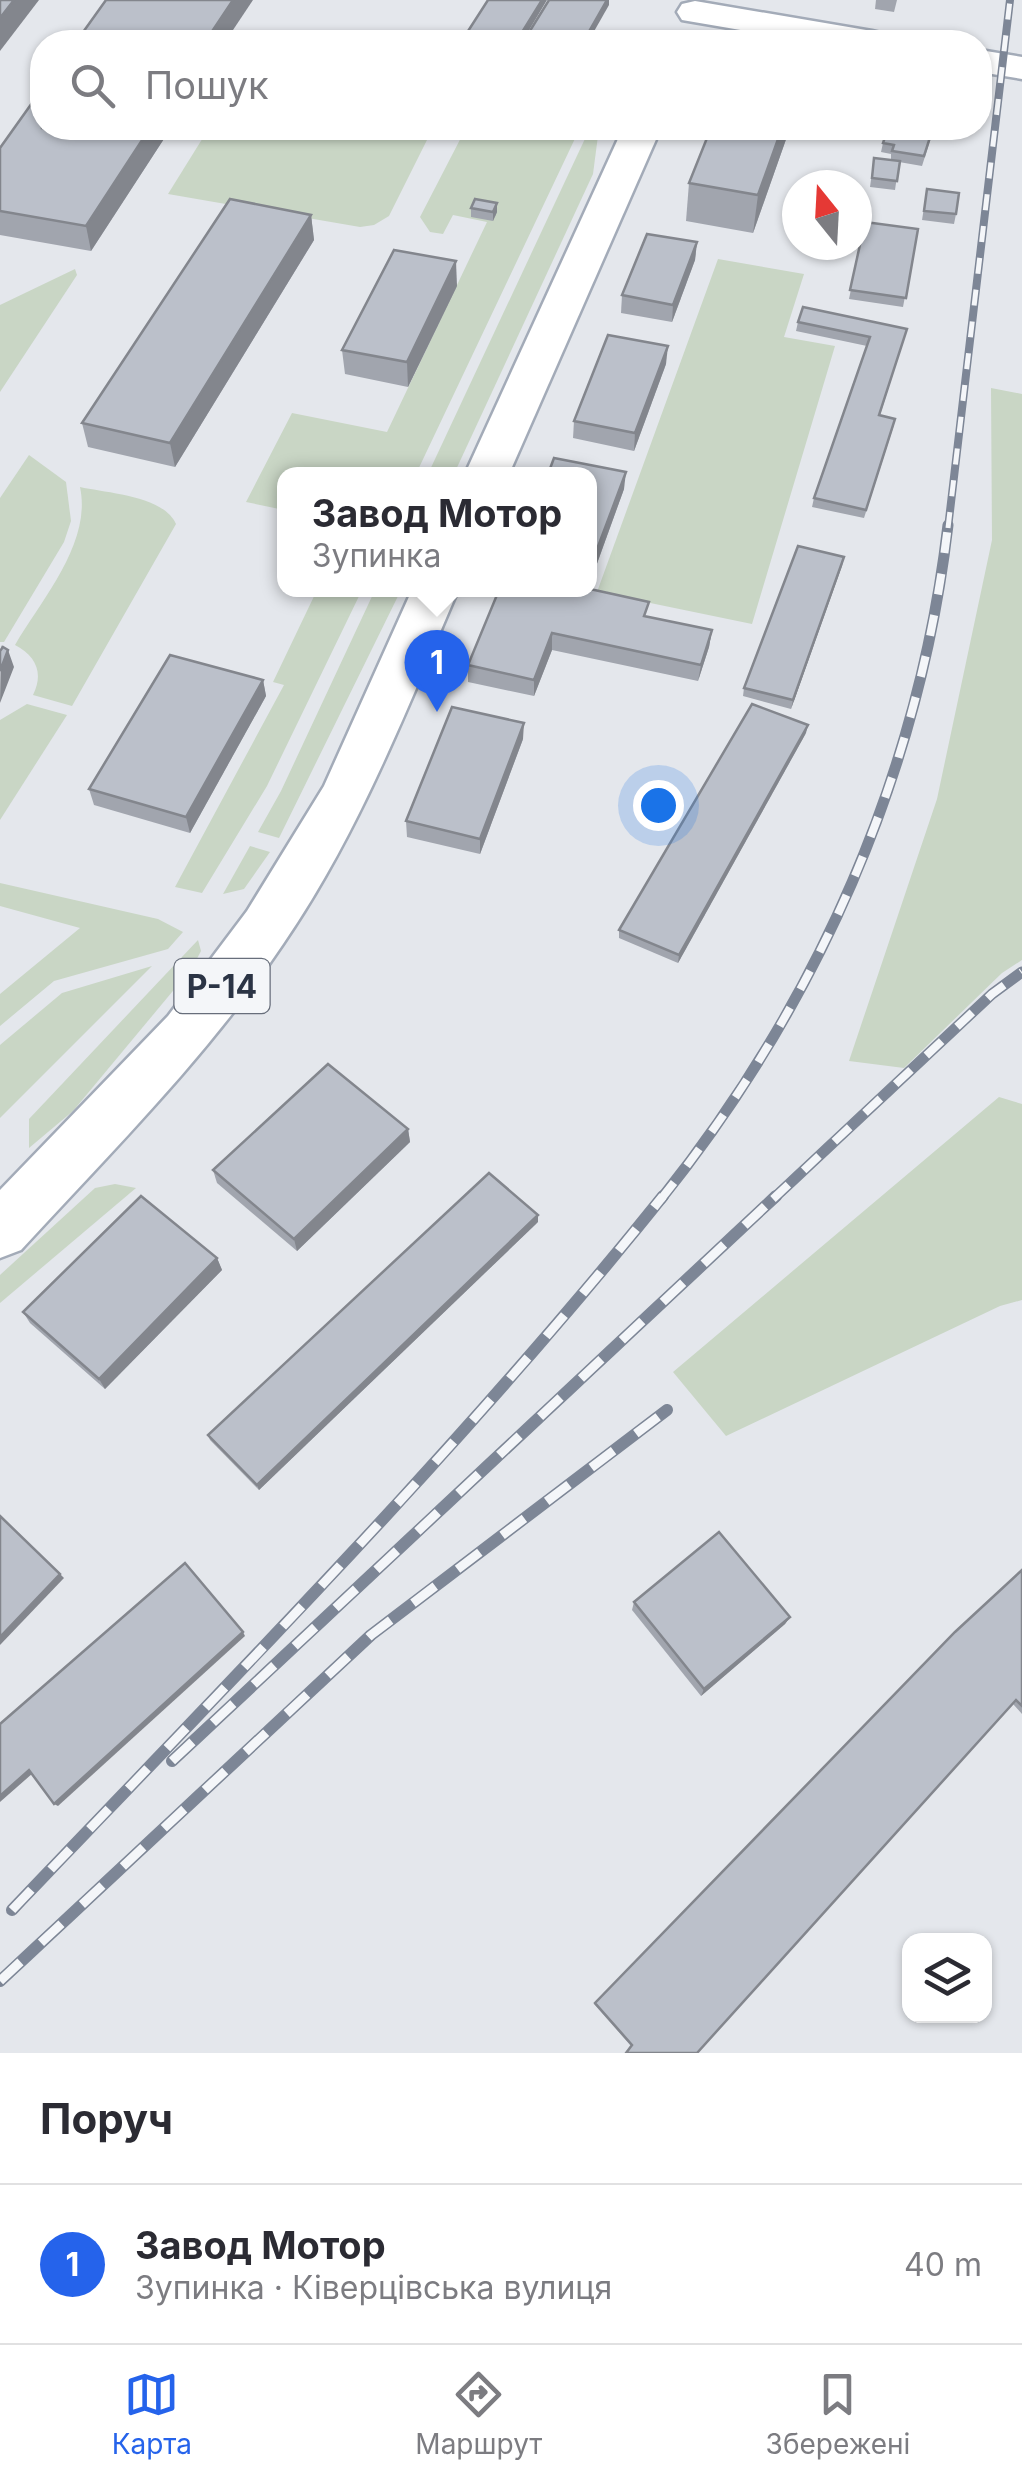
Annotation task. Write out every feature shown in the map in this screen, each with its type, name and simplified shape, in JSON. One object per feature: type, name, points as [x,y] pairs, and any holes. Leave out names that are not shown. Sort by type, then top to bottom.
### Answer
[{"type":"main road","points":[[692,18],[782,30]]},
{"type":"main road","points":[[992,63],[1022,68]]},
{"type":"main road","points":[[490,467],[637,140]]},
{"type":"main road","name":"Р-14","points":[[0,1231],[187,1033],[266,928],[346,793],[433,597]]},
{"type":"green space","points":[[202,140],[427,140],[389,216],[374,225],[360,227],[168,194]]},
{"type":"green space","points":[[460,140],[574,140],[419,467],[277,467],[277,509],[246,502],[292,413],[387,432],[487,222],[453,215],[443,234],[430,232],[420,217]]},
{"type":"green space","points":[[584,140],[597,140],[593,174],[457,467],[431,467]]},
{"type":"green space","points":[[718,259],[804,274],[784,337],[835,346],[752,624],[597,592]]},
{"type":"green space","points":[[75,269],[77,275],[0,392],[0,305]]},
{"type":"green space","points":[[991,388],[1022,394],[1022,960],[1002,973],[904,1068],[849,1061],[937,799],[992,540]]},
{"type":"green space","points":[[29,455],[66,482],[71,521],[64,542],[4,642],[0,642],[0,498]]},
{"type":"green space","points":[[80,487],[160,507],[176,524],[72,706],[33,695],[38,679],[36,666],[15,645],[72,549],[82,508]]},
{"type":"green space","points":[[314,597],[359,597],[267,786],[202,893],[175,887],[284,685],[273,682]]},
{"type":"green space","points":[[372,597],[398,597],[279,838],[258,832]]},
{"type":"green space","points":[[27,704],[67,715],[0,820],[0,720]]},
{"type":"green space","points":[[250,846],[270,852],[244,889],[223,894]]},
{"type":"green space","points":[[0,883],[158,919],[183,932],[168,949],[54,981],[0,1026],[0,994],[80,928],[0,906]]},
{"type":"green space","points":[[198,940],[201,951],[192,968],[73,1111],[29,1148],[29,1119]]},
{"type":"green space","points":[[152,966],[0,1118],[0,1045],[62,993]]},
{"type":"green space","points":[[999,1097],[1022,1104],[1022,1300],[1000,1306],[726,1436],[673,1372]]},
{"type":"green space","points":[[115,1184],[136,1188],[0,1303],[0,1275],[95,1188]]},
{"type":"building","points":[[0,0],[14,0],[0,18]]},
{"type":"building","points":[[106,0],[233,0],[213,30],[85,30]]},
{"type":"building","points":[[488,0],[542,0],[523,30],[469,30]]},
{"type":"building","points":[[549,0],[607,0],[590,30],[530,30]]},
{"type":"building","points":[[30,106],[30,140],[142,140],[86,226],[0,211],[0,148]]},
{"type":"building","points":[[706,140],[778,140],[758,195],[689,183]]},
{"type":"building","points":[[929,140],[924,156],[892,151],[894,145],[883,143]]},
{"type":"building","points":[[874,158],[900,161],[897,181],[872,178]]},
{"type":"building","points":[[927,189],[959,193],[956,214],[924,211]]},
{"type":"building","points":[[230,199],[311,215],[170,443],[82,423]]},
{"type":"building","points":[[475,199],[497,203],[493,212],[471,208]]},
{"type":"building","points":[[872,223],[918,229],[906,298],[850,290],[857,260],[872,260]]},
{"type":"building","points":[[647,234],[697,242],[673,305],[622,295]]},
{"type":"building","points":[[394,250],[456,261],[407,362],[342,350]]},
{"type":"building","points":[[803,307],[907,329],[879,415],[895,419],[866,510],[814,498],[870,337],[798,322]]},
{"type":"building","points":[[608,335],[668,346],[635,433],[574,421]]},
{"type":"building","points":[[554,458],[626,472],[597,549],[597,467],[551,467]]},
{"type":"building","points":[[798,546],[844,557],[793,700],[744,688]]},
{"type":"building","points":[[597,591],[649,602],[644,616],[712,630],[701,665],[552,633],[534,680],[468,665],[496,597],[597,597]]},
{"type":"building","points":[[3,647],[8,650],[0,671],[0,651]]},
{"type":"building","points":[[170,655],[263,680],[186,817],[89,789]]},
{"type":"building","points":[[752,704],[808,725],[679,955],[619,930]]},
{"type":"building","points":[[452,707],[524,723],[480,839],[406,821]]},
{"type":"building","points":[[328,1064],[408,1129],[294,1239],[213,1170]]},
{"type":"building","points":[[489,1173],[538,1215],[257,1485],[208,1435]]},
{"type":"building","points":[[141,1196],[217,1258],[99,1379],[23,1312]]},
{"type":"building","points":[[0,1516],[60,1574],[0,1637]]},
{"type":"building","points":[[719,1532],[790,1617],[704,1689],[634,1602]]},
{"type":"building","points":[[185,1563],[243,1632],[54,1804],[29,1770],[0,1796],[0,1724]]},
{"type":"building","points":[[1022,1570],[1022,1706],[1016,1700],[697,2053],[626,2053],[632,2045],[595,2003],[955,1632]]},
{"type":"railway","points":[[948,528],[1010,0]]},
{"type":"railway","points":[[661,1199],[768,1046],[813,966],[852,882],[886,796],[913,708],[934,617],[948,525]]},
{"type":"railway","points":[[773,1199],[992,994],[1022,972]]},
{"type":"railway","points":[[12,1910],[427,1471],[663,1196]]},
{"type":"railway","points":[[172,1761],[776,1196]]},
{"type":"railway","points":[[0,1981],[371,1635],[667,1410]]},
{"type":"place","name":"Завод Мотор","points":[[437,712]]}]
